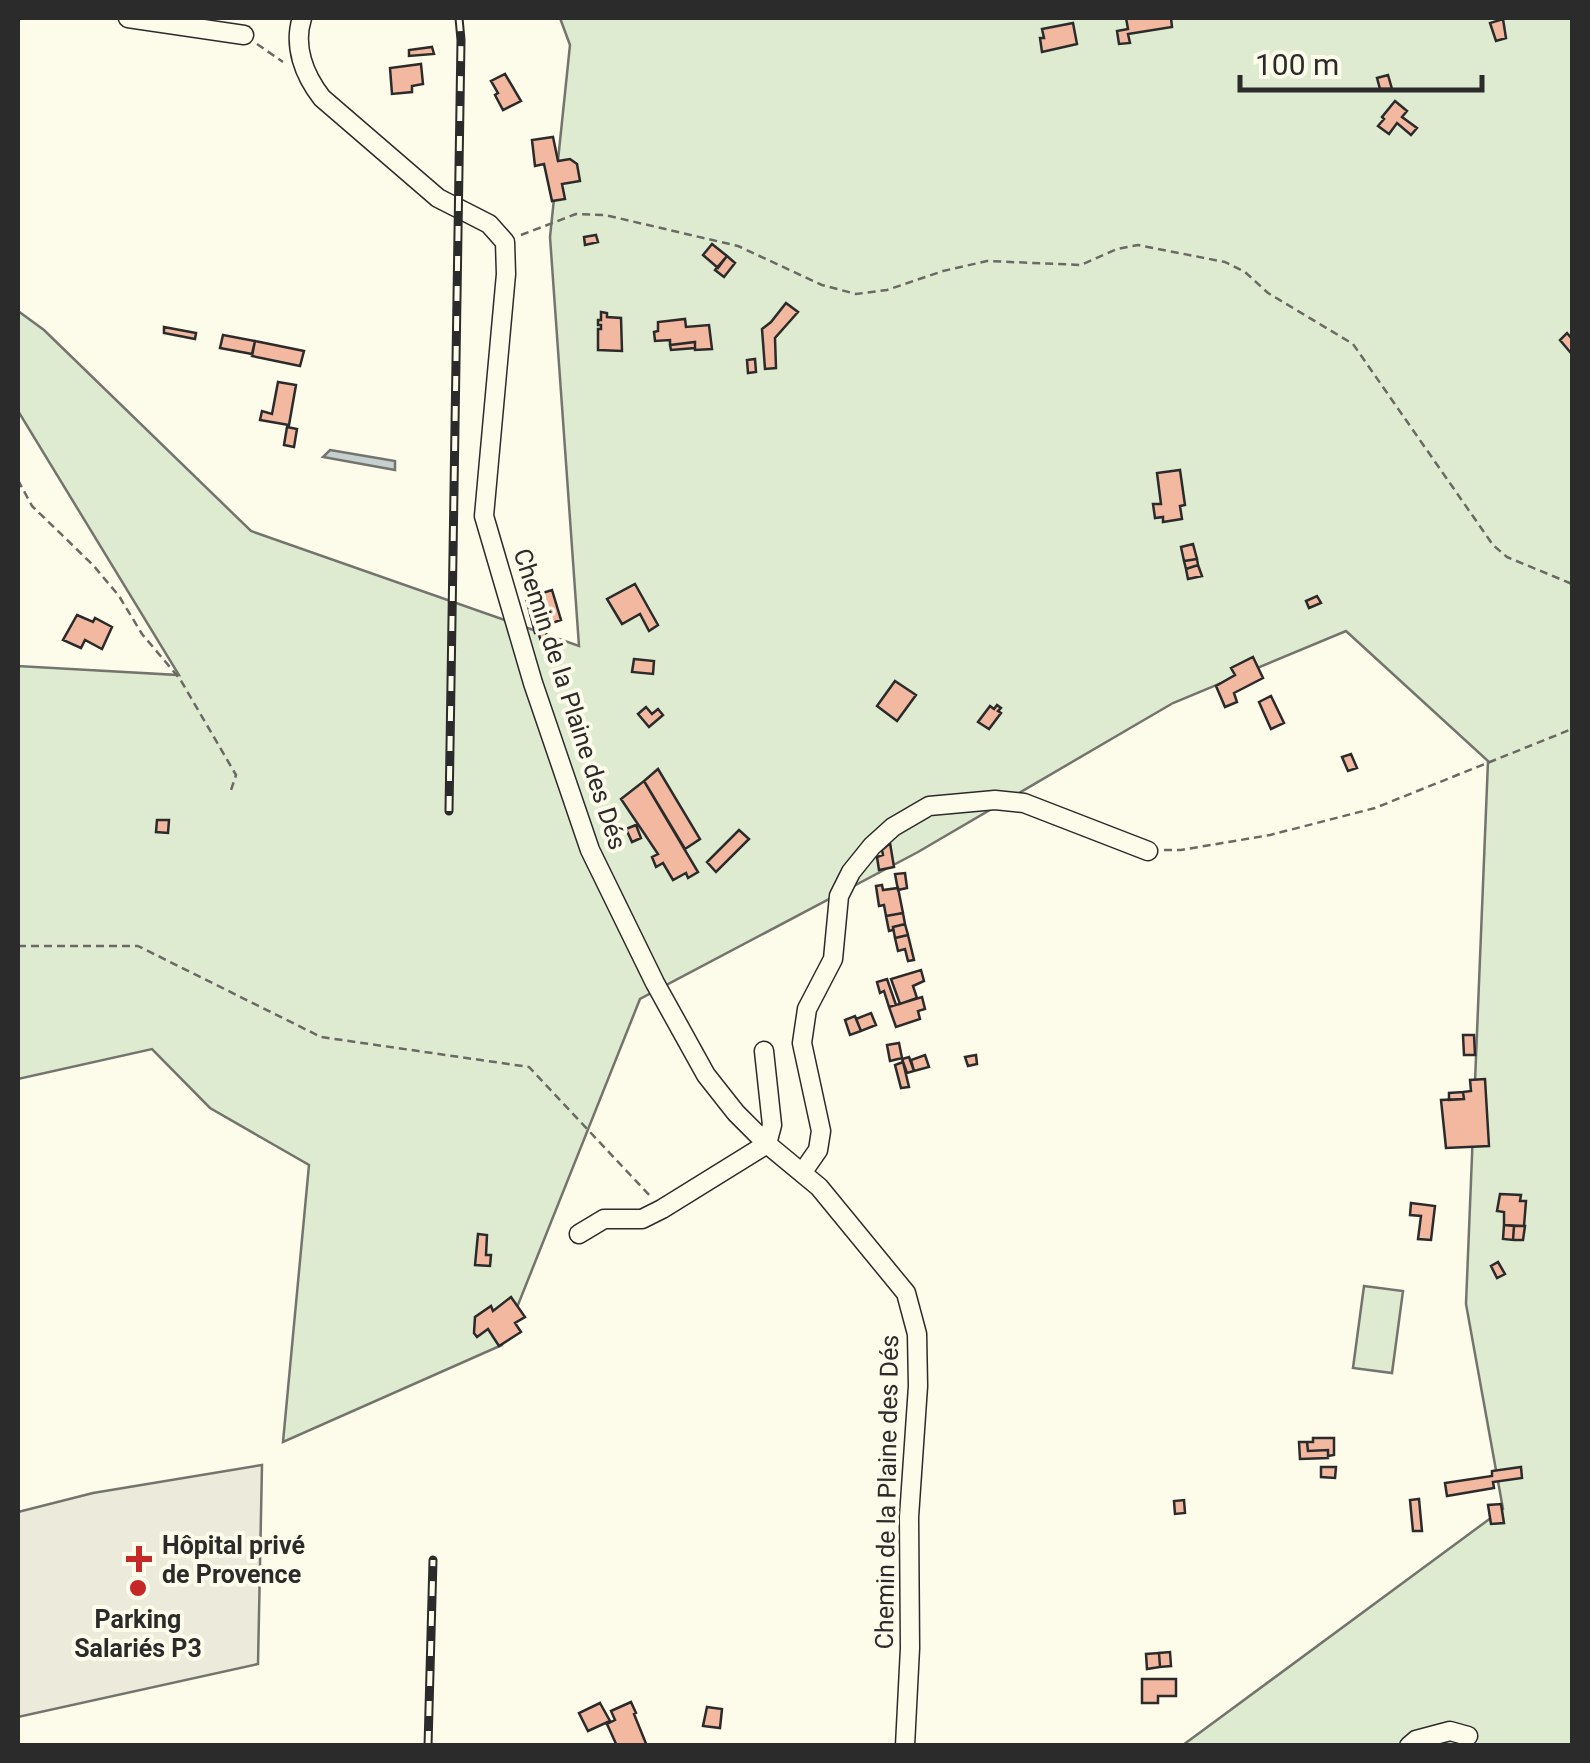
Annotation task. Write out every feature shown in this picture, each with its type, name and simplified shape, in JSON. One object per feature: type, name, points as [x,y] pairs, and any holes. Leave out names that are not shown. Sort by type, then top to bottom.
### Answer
[{"type":"street","points":[[128,18],[244,35]]},
{"type":"street","points":[[302,18],[299,48],[307,79],[322,98],[438,198],[489,224],[505,242]]},
{"type":"street","name":"Chemin de la Plaine des Dés","points":[[505,242],[506,274],[484,516],[533,683],[590,850],[706,1075],[736,1113],[819,1188],[906,1294],[917,1334],[905,1746]]},
{"type":"street","points":[[802,1173],[818,1150],[821,1131],[802,1044],[807,1009],[833,959],[839,896],[851,872],[872,846],[893,827],[930,806],[995,800],[1024,803],[1148,851]]},
{"type":"street","points":[[579,1234],[604,1220],[642,1219],[767,1144],[772,1125],[764,1051]]},
{"type":"street","points":[[1409,1746],[1416,1740],[1450,1731],[1468,1736]]},
{"type":"path","points":[[244,35],[307,79]]},
{"type":"path","points":[[505,242],[576,214],[605,214],[738,246],[822,285],[856,294],[887,290],[987,261],[1081,265],[1138,245],[1225,262],[1353,344],[1493,545],[1507,557],[1572,584]]},
{"type":"path","points":[[18,480],[32,506],[93,565],[180,679],[236,775],[231,790]]},
{"type":"path","points":[[1148,851],[1181,850],[1270,835],[1376,808],[1572,729]]},
{"type":"path","points":[[18,946],[138,946],[321,1037],[529,1067],[662,1209]]},
{"type":"green space","points":[[560,18],[1572,18],[1572,1745],[1183,1745],[1503,1509],[1466,1304],[1488,761],[1346,631],[1173,703],[918,852],[640,999],[502,1345],[283,1442],[309,1165],[210,1108],[152,1049],[18,1079],[18,666],[179,675],[18,411],[18,311],[44,330],[251,531],[579,646],[550,237],[570,45]]},
{"type":"green space","points":[[1364,1286],[1403,1291],[1392,1373],[1353,1368]]},
{"type":"shaded area","points":[[330,450],[395,461],[395,470],[323,457]]},
{"type":"shaded area","name":"Parking Salariés P3","points":[[262,1465],[258,1664],[18,1717],[18,1512],[93,1493]]},
{"type":"building","points":[[1126,18],[1171,18],[1172,27],[1128,34],[1130,43],[1119,44],[1117,31],[1128,29]]},
{"type":"building","points":[[1503,19],[1506,38],[1496,41],[1490,23]]},
{"type":"building","points":[[1073,23],[1077,44],[1042,52],[1042,29]]},
{"type":"building","points":[[432,47],[434,54],[409,56],[409,50]]},
{"type":"building","points":[[421,64],[423,84],[412,86],[412,92],[392,94],[390,68]]},
{"type":"building","points":[[505,74],[521,101],[503,110],[491,81]]},
{"type":"building","points":[[1388,75],[1392,89],[1380,89],[1377,78]]},
{"type":"building","points":[[1395,101],[1407,111],[1402,117],[1417,128],[1411,135],[1397,123],[1389,134],[1378,126]]},
{"type":"building","points":[[553,137],[558,161],[570,159],[577,164],[580,181],[562,184],[565,199],[552,201],[544,164],[535,166],[532,140]]},
{"type":"building","points":[[596,235],[598,242],[585,245],[584,237]]},
{"type":"building","points":[[712,244],[727,256],[718,268],[703,255]]},
{"type":"building","points":[[727,256],[735,263],[724,277],[715,270]]},
{"type":"building","points":[[786,303],[798,312],[775,338],[776,368],[765,369],[762,329]]},
{"type":"building","points":[[601,312],[607,313],[607,317],[621,318],[622,351],[598,350]]},
{"type":"building","points":[[685,319],[686,327],[709,325],[712,349],[695,350],[695,342],[670,345],[670,340],[655,341],[658,322]]},
{"type":"building","points":[[164,327],[196,333],[195,339],[164,333]]},
{"type":"building","points":[[1567,333],[1572,339],[1570,352],[1560,340]]},
{"type":"building","points":[[223,335],[255,341],[252,354],[220,348]]},
{"type":"building","points":[[255,341],[304,351],[300,366],[252,356]]},
{"type":"building","points":[[695,342],[695,348],[671,350],[670,345]]},
{"type":"building","points":[[755,359],[756,372],[748,373],[747,360]]},
{"type":"building","points":[[278,382],[296,385],[289,425],[260,420],[262,411],[272,414]]},
{"type":"building","points":[[287,427],[297,429],[294,447],[284,445]]},
{"type":"building","points":[[1180,470],[1185,505],[1180,506],[1182,519],[1163,522],[1163,517],[1155,518],[1153,504],[1161,504],[1157,473]]},
{"type":"building","points":[[1193,544],[1197,559],[1184,561],[1181,547]]},
{"type":"building","points":[[1197,559],[1198,565],[1186,569],[1184,561]]},
{"type":"building","points":[[1198,565],[1202,576],[1188,579],[1186,569]]},
{"type":"building","points":[[635,584],[658,625],[649,631],[640,614],[622,624],[607,599]]},
{"type":"building","points":[[552,590],[561,620],[545,630],[549,645],[543,647],[526,598]]},
{"type":"building","points":[[1317,596],[1321,603],[1309,608],[1306,601]]},
{"type":"building","points":[[77,615],[112,627],[102,649],[85,640],[81,648],[63,640]]},
{"type":"building","points":[[1253,657],[1263,678],[1234,693],[1237,702],[1225,707],[1216,686],[1235,675],[1231,668]]},
{"type":"building","points":[[634,659],[654,661],[653,674],[632,672]]},
{"type":"building","points":[[895,681],[916,695],[897,721],[877,706]]},
{"type":"building","points":[[1271,696],[1284,723],[1271,729],[1259,702]]},
{"type":"building","points":[[997,705],[1001,713],[989,729],[978,722],[990,706],[994,709]]},
{"type":"building","points":[[646,707],[652,714],[658,709],[663,715],[649,727],[638,714]]},
{"type":"building","points":[[1351,754],[1357,768],[1348,771],[1342,757]]},
{"type":"building","points":[[658,769],[700,839],[685,849],[644,781]]},
{"type":"building","points":[[644,781],[698,872],[688,878],[686,873],[673,880],[663,863],[656,867],[652,857],[658,854],[621,799]]},
{"type":"building","points":[[157,820],[169,820],[168,833],[156,832]]},
{"type":"building","points":[[636,825],[641,838],[632,842],[626,829]]},
{"type":"building","points":[[739,830],[749,839],[716,872],[707,862]]},
{"type":"building","points":[[890,843],[894,867],[879,870],[877,857],[883,855],[882,850]]},
{"type":"building","points":[[905,873],[907,888],[898,890],[895,874]]},
{"type":"building","points":[[882,885],[883,890],[898,888],[903,913],[886,916],[884,905],[879,906],[876,886]]},
{"type":"building","points":[[903,913],[905,924],[889,931],[886,916]]},
{"type":"building","points":[[905,924],[908,935],[895,938],[893,927]]},
{"type":"building","points":[[908,935],[914,960],[908,961],[905,949],[898,951],[895,938]]},
{"type":"building","points":[[921,970],[924,981],[913,986],[917,998],[900,1004],[891,979]]},
{"type":"building","points":[[887,979],[896,1005],[889,1007],[877,982]]},
{"type":"building","points":[[922,997],[925,1009],[918,1011],[920,1019],[896,1027],[889,1007]]},
{"type":"building","points":[[871,1013],[876,1025],[861,1031],[856,1019]]},
{"type":"building","points":[[855,1016],[861,1031],[850,1035],[845,1020]]},
{"type":"building","points":[[1463,1035],[1474,1035],[1475,1055],[1464,1055]]},
{"type":"building","points":[[899,1043],[902,1058],[890,1061],[887,1045]]},
{"type":"building","points":[[925,1055],[929,1067],[914,1071],[911,1060]]},
{"type":"building","points":[[976,1055],[977,1064],[968,1066],[965,1057]]},
{"type":"building","points":[[909,1057],[914,1071],[907,1073],[902,1059]]},
{"type":"building","points":[[903,1062],[909,1087],[901,1088],[895,1065]]},
{"type":"building","points":[[1485,1079],[1489,1146],[1446,1148],[1441,1100],[1464,1099],[1463,1092],[1471,1091],[1470,1080]]},
{"type":"building","points":[[1463,1092],[1464,1099],[1449,1100],[1449,1093]]},
{"type":"building","points":[[1500,1194],[1521,1195],[1520,1201],[1526,1201],[1524,1226],[1504,1225],[1504,1212],[1497,1211]]},
{"type":"building","points":[[1411,1203],[1435,1206],[1431,1240],[1418,1239],[1421,1216],[1410,1215]]},
{"type":"building","points":[[1504,1225],[1514,1226],[1513,1240],[1503,1239]]},
{"type":"building","points":[[1514,1226],[1525,1226],[1523,1240],[1513,1240]]},
{"type":"building","points":[[478,1234],[487,1235],[490,1266],[475,1265]]},
{"type":"building","points":[[1498,1262],[1505,1274],[1497,1278],[1491,1266]]},
{"type":"building","points":[[511,1297],[525,1317],[515,1323],[521,1332],[499,1346],[488,1329],[477,1337],[475,1317],[491,1306],[493,1311]]},
{"type":"building","points":[[1313,1438],[1334,1438],[1334,1455],[1328,1456],[1328,1450],[1308,1451],[1307,1442],[1313,1442]]},
{"type":"building","points":[[1299,1442],[1307,1442],[1308,1451],[1328,1450],[1328,1458],[1300,1459]]},
{"type":"building","points":[[1321,1467],[1336,1467],[1335,1478],[1321,1477]]},
{"type":"building","points":[[1521,1467],[1522,1478],[1493,1482],[1494,1488],[1447,1496],[1445,1483]]},
{"type":"building","points":[[1419,1499],[1422,1531],[1413,1531],[1410,1500]]},
{"type":"building","points":[[1184,1500],[1185,1513],[1175,1514],[1174,1501]]},
{"type":"building","points":[[1501,1504],[1504,1523],[1491,1524],[1488,1505]]},
{"type":"building","points":[[1170,1652],[1171,1666],[1160,1667],[1159,1653]]},
{"type":"building","points":[[1159,1653],[1160,1667],[1147,1669],[1146,1654]]},
{"type":"building","points":[[1142,1679],[1176,1679],[1176,1696],[1158,1696],[1158,1703],[1142,1703]]},
{"type":"building","points":[[631,1702],[647,1746],[617,1746],[607,1724],[615,1720],[611,1711]]},
{"type":"building","points":[[600,1703],[610,1721],[588,1731],[579,1713]]},
{"type":"building","points":[[707,1707],[722,1709],[720,1728],[703,1726]]},
{"type":"railway","points":[[449,811],[459,18]]},
{"type":"railway","points":[[428,1746],[433,1560]]},
{"type":"place","name":"Hôpital privé de Provence","points":[[139,1559]]},
{"type":"place","name":"Parking Salariés P3","points":[[138,1588]]}]
